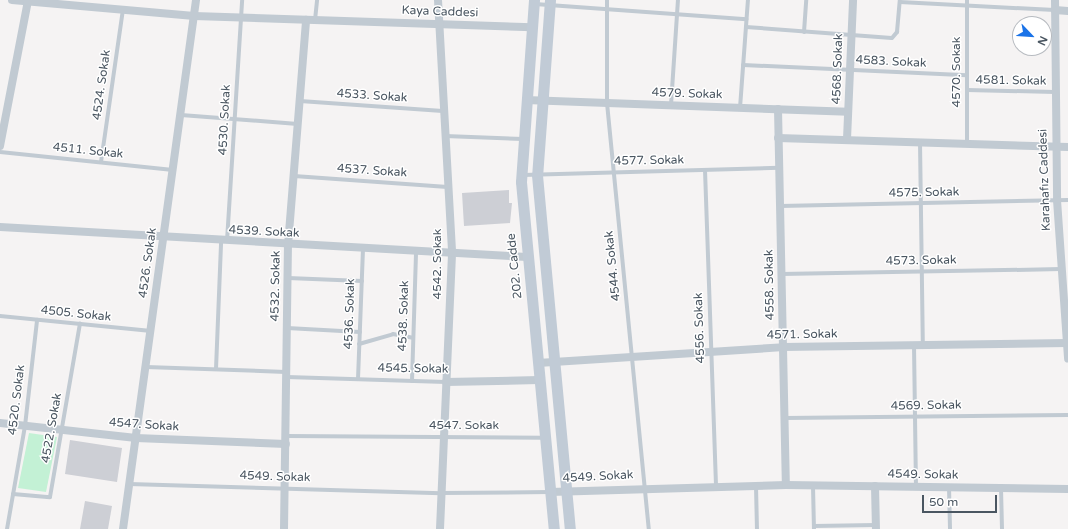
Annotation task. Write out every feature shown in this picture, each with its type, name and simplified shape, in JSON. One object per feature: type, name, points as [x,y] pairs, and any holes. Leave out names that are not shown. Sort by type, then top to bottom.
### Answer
[{"type":"main road","name":"202. Cadde","points":[[534,2],[521,175],[527,257],[554,529]]},
{"type":"main road","points":[[550,2],[537,175],[570,529]]},
{"type":"street","name":"Kaya Caddesi","points":[[12,0],[195,16],[532,27]]},
{"type":"street","name":"4526. Sokak","points":[[123,529],[196,0]]},
{"type":"street","name":"4542. Sokak","points":[[438,0],[438,24],[452,254],[440,529]]},
{"type":"street","name":"4568. Sokak","points":[[847,139],[853,0]]},
{"type":"street","name":"Karahafız Caddesi","points":[[1055,0],[1057,200],[1068,358]]},
{"type":"street","points":[[0,146],[28,1]]},
{"type":"street","points":[[1055,10],[1068,11]]},
{"type":"street","name":"4532. Sokak","points":[[284,529],[286,489],[288,245],[306,20]]},
{"type":"street","name":"4579. Sokak","points":[[526,100],[848,112]]},
{"type":"street","name":"4558. Sokak","points":[[778,109],[786,485]]},
{"type":"street","points":[[778,138],[1068,147]]},
{"type":"street","name":"4539. Sokak","points":[[0,227],[164,239],[527,257]]},
{"type":"street","name":"4571. Sokak","points":[[538,363],[632,355],[783,347],[1067,344]]},
{"type":"street","name":"4545. Sokak","points":[[446,382],[539,380]]},
{"type":"street","name":"4547. Sokak","points":[[0,423],[136,438],[286,440]]},
{"type":"street","name":"4549. Sokak","points":[[550,492],[645,487],[756,485],[1068,490]]},
{"type":"street","points":[[875,486],[876,527]]},
{"type":"lane","name":"4530. Sokak","points":[[216,369],[224,242],[235,119],[242,0]]},
{"type":"lane","points":[[315,20],[317,0]]},
{"type":"lane","name":"4544. Sokak","points":[[607,0],[607,103],[649,529]]},
{"type":"lane","points":[[672,105],[678,0]]},
{"type":"lane","points":[[740,108],[748,0]]},
{"type":"lane","points":[[804,32],[806,0]]},
{"type":"lane","name":"4570. Sokak","points":[[967,0],[967,143]]},
{"type":"lane","points":[[746,27],[894,37],[900,1],[1055,10]]},
{"type":"lane","points":[[534,2],[550,2],[606,9],[746,19]]},
{"type":"lane","name":"4524. Sokak","points":[[101,162],[123,10]]},
{"type":"lane","name":"4583. Sokak","points":[[743,65],[967,75]]},
{"type":"lane","name":"4581. Sokak","points":[[967,90],[1055,92]]},
{"type":"lane","name":"4533. Sokak","points":[[300,101],[443,111]]},
{"type":"lane","points":[[181,115],[298,124]]},
{"type":"lane","points":[[445,136],[523,139]]},
{"type":"lane","points":[[920,142],[923,345]]},
{"type":"lane","name":"4511. Sokak","points":[[0,152],[173,170]]},
{"type":"lane","name":"4577. Sokak","points":[[521,175],[779,168]]},
{"type":"lane","name":"4556. Sokak","points":[[704,170],[716,486]]},
{"type":"lane","name":"4537. Sokak","points":[[294,176],[448,187]]},
{"type":"lane","name":"4575. Sokak","points":[[780,206],[1068,200]]},
{"type":"lane","name":"4536. Sokak","points":[[358,379],[363,249]]},
{"type":"lane","name":"4538. Sokak","points":[[412,381],[416,252]]},
{"type":"lane","name":"4573. Sokak","points":[[781,274],[1061,269]]},
{"type":"lane","points":[[288,278],[362,281]]},
{"type":"lane","name":"4505. Sokak","points":[[0,316],[151,331]]},
{"type":"lane","name":"4520. Sokak","points":[[7,529],[25,426],[37,320]]},
{"type":"lane","name":"4522. Sokak","points":[[13,494],[48,499],[63,430],[80,324]]},
{"type":"lane","points":[[287,328],[360,332]]},
{"type":"lane","points":[[359,344],[394,334],[413,338]]},
{"type":"lane","points":[[914,345],[916,487]]},
{"type":"lane","name":"4545. Sokak","points":[[146,367],[216,369],[358,379],[446,382]]},
{"type":"lane","name":"4569. Sokak","points":[[785,418],[1068,415]]},
{"type":"lane","name":"4547. Sokak","points":[[286,440],[545,438]]},
{"type":"lane","name":"4549. Sokak","points":[[129,484],[441,493],[550,492]]},
{"type":"lane","points":[[756,485],[757,529]]},
{"type":"lane","points":[[813,485],[814,528],[876,527]]},
{"type":"lane","points":[[949,488],[950,529]]},
{"type":"lane","points":[[1001,488],[1002,529]]},
{"type":"green space","points":[[29,433],[57,437],[46,492],[18,488]]},
{"type":"building","points":[[509,190],[509,203],[512,203],[510,223],[464,226],[462,193]]},
{"type":"building","points":[[70,440],[122,448],[117,482],[65,474]]},
{"type":"building","points":[[85,501],[112,506],[108,529],[80,529]]}]
